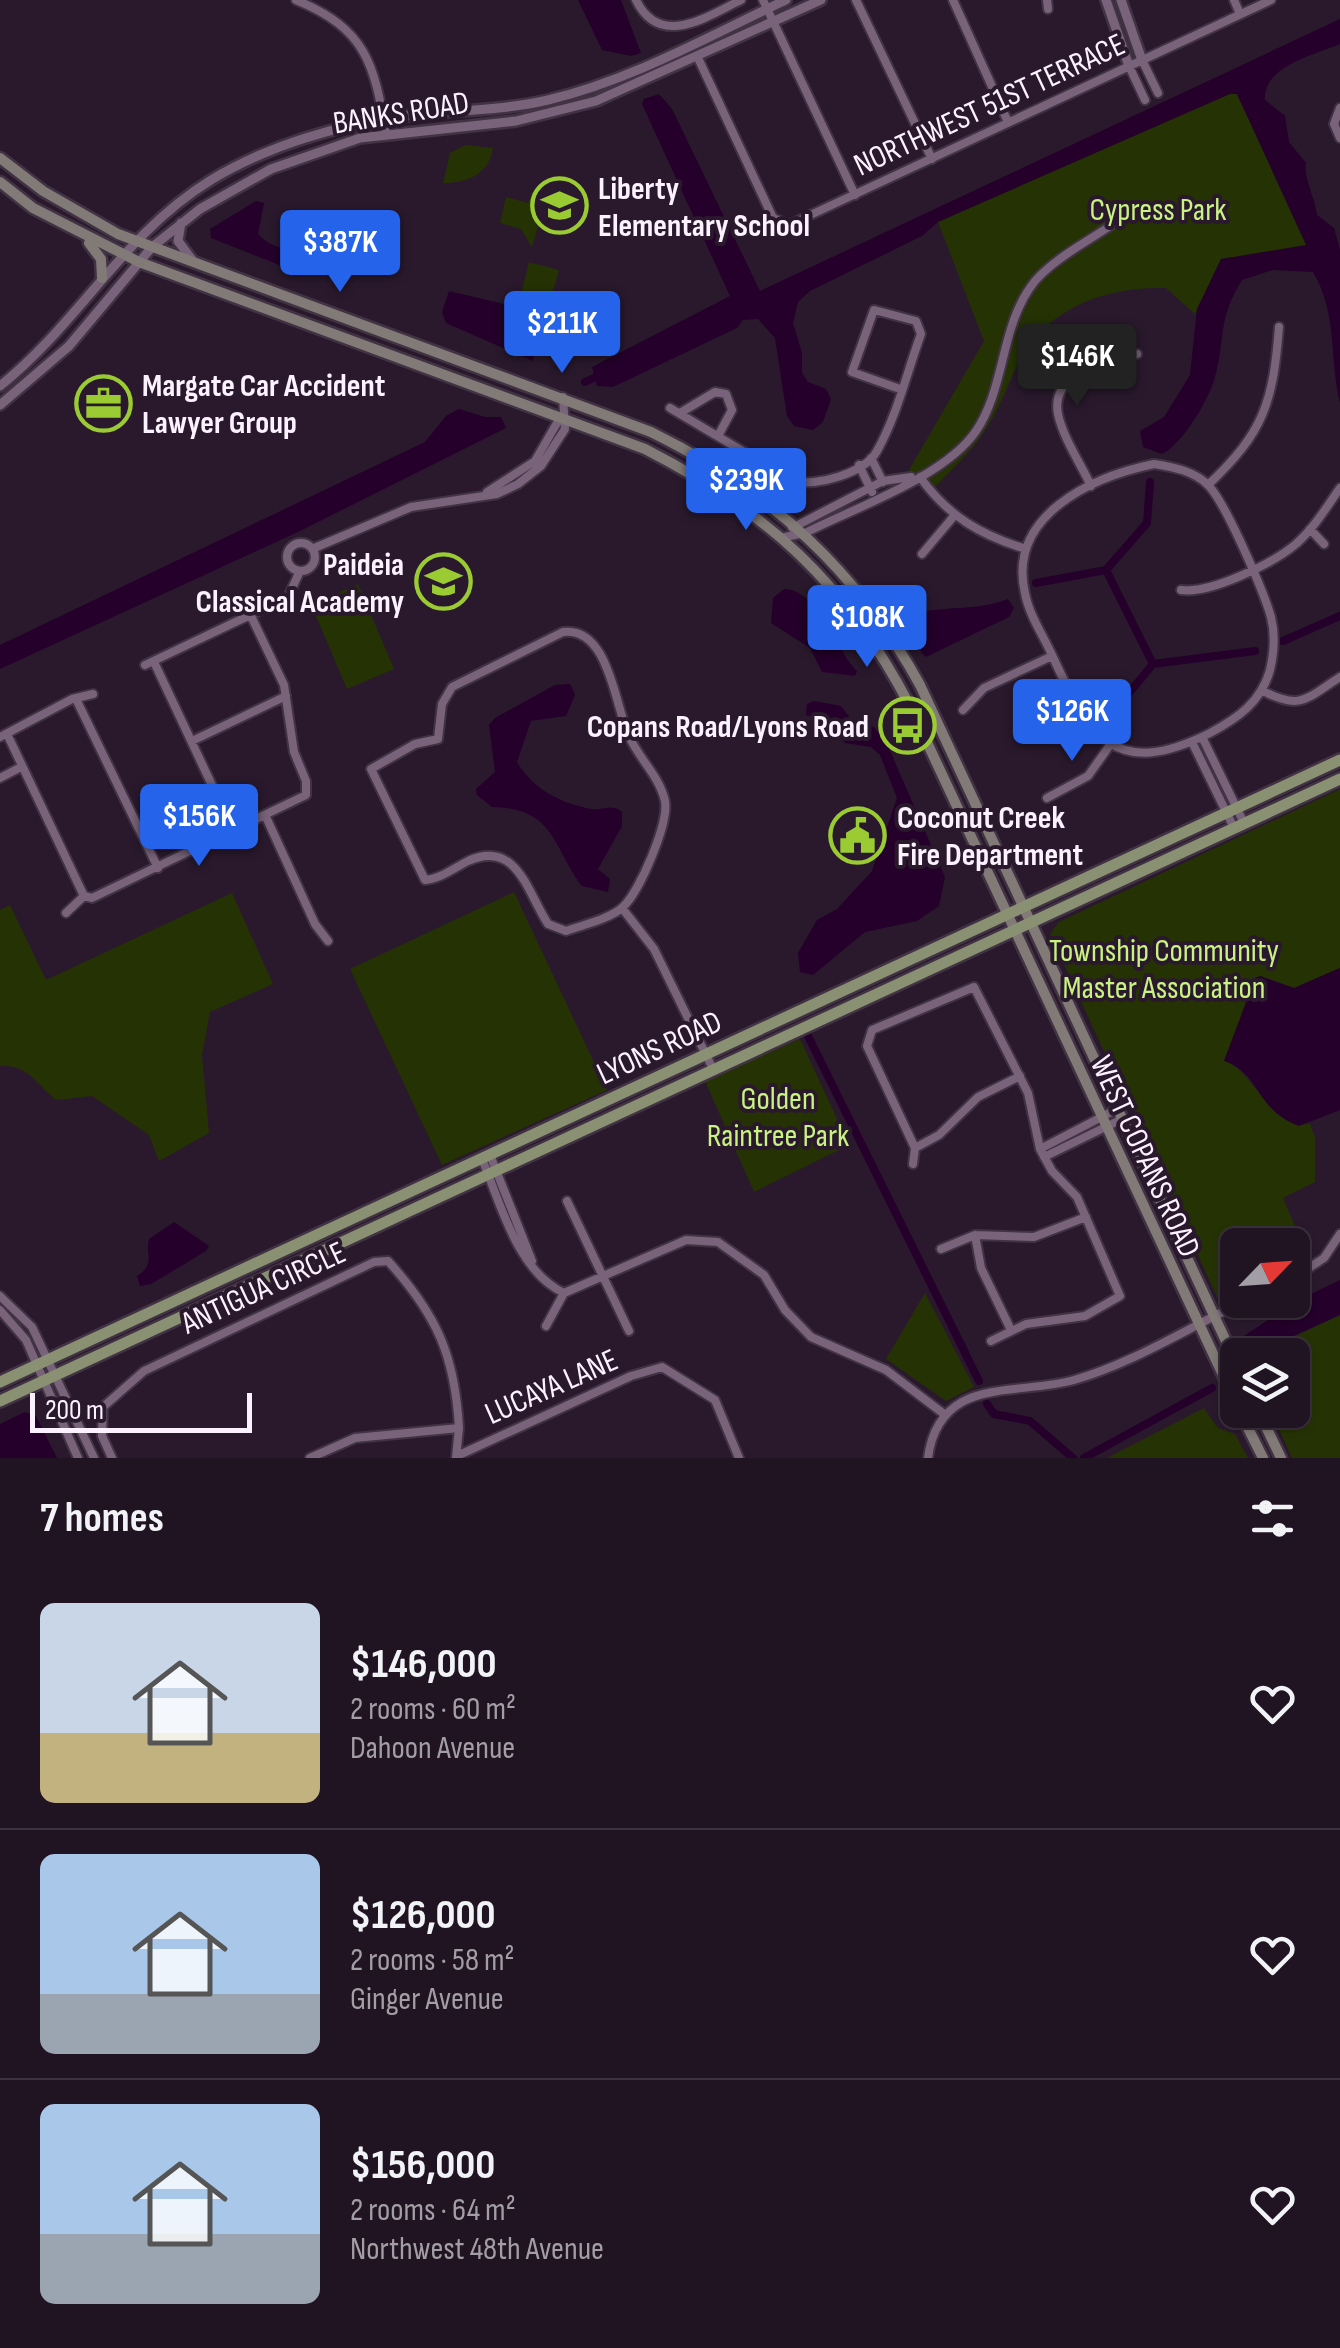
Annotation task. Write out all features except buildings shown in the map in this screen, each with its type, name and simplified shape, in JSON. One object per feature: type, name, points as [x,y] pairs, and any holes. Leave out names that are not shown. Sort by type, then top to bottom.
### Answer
[{"type":"main road","name":"WEST COPANS ROAD","points":[[0,158],[84,217],[134,240],[563,397],[694,454],[800,528],[867,599],[902,653],[1225,1338]]},
{"type":"main road","name":"WEST COPANS ROAD","points":[[0,182],[32,208],[122,255],[562,416],[685,470],[785,537],[840,596],[887,664],[1220,1371]]},
{"type":"main road","points":[[86,238],[101,259],[102,278]]},
{"type":"main road","name":"LYONS ROAD","points":[[0,1382],[1340,760]]},
{"type":"main road","name":"LYONS ROAD","points":[[0,1401],[1340,779]]},
{"type":"main road","name":"WEST COPANS ROAD","points":[[1248,1428],[1263,1458]]},
{"type":"main road","points":[[1267,1428],[1281,1458]]},
{"type":"street","points":[[296,0],[324,12],[363,48],[375,72],[386,134]]},
{"type":"street","points":[[636,0],[643,14],[661,27],[686,26],[742,0]]},
{"type":"street","name":"BANKS ROAD","points":[[0,386],[41,348],[134,240],[185,197],[232,169],[310,138],[384,119],[499,108],[570,94],[623,76],[765,4],[786,0]]},
{"type":"street","name":"BANKS ROAD","points":[[0,405],[69,346],[152,247],[181,223],[271,169],[334,146],[386,134],[556,112],[633,88],[821,0]]},
{"type":"street","points":[[856,0],[932,159]]},
{"type":"street","points":[[952,0],[1008,122]]},
{"type":"street","points":[[1106,0],[1129,66],[1146,100]]},
{"type":"street","points":[[1121,0],[1158,93]]},
{"type":"street","points":[[1234,0],[1240,14]]},
{"type":"street","name":"NORTHWEST 51ST TERRACE","points":[[698,58],[773,218],[781,224],[854,195],[1271,0]]},
{"type":"street","points":[[765,4],[854,195]]},
{"type":"street","points":[[1340,108],[1334,124],[1340,138]]},
{"type":"street","points":[[181,223],[178,241],[195,263]]},
{"type":"street","points":[[785,537],[870,488],[920,477],[977,430],[1012,325],[1038,278],[1110,226]]},
{"type":"street","points":[[670,408],[798,483],[828,480],[871,458],[900,390],[920,328],[916,322],[874,310],[852,372],[900,390]]},
{"type":"street","points":[[1208,485],[1246,448],[1262,423],[1274,386],[1279,327]]},
{"type":"street","points":[[1091,486],[1058,413],[1060,395],[1079,372],[1114,356],[1137,354]]},
{"type":"street","points":[[680,414],[716,392],[726,394],[732,410],[718,436]]},
{"type":"street","points":[[312,549],[377,518],[506,490],[541,466],[565,428],[563,397]]},
{"type":"street","points":[[871,458],[885,486]]},
{"type":"street","points":[[1154,464],[1174,467],[1208,485],[1271,618],[1274,646],[1263,691],[1241,715],[1192,742],[1158,752],[1110,745],[1074,708],[1024,590],[1026,548],[1036,526],[1054,507],[1091,486],[1154,464]]},
{"type":"street","points":[[859,465],[874,498]]},
{"type":"street","points":[[920,477],[954,516],[983,534],[1026,548]]},
{"type":"street","points":[[800,528],[874,498],[885,486]]},
{"type":"street","points":[[1181,590],[1202,592],[1286,550],[1310,529],[1340,488]]},
{"type":"street","points":[[922,554],[954,516]]},
{"type":"street","points":[[1310,529],[1324,544]]},
{"type":"street","points":[[300,571],[290,566],[288,552],[299,543],[312,549]]},
{"type":"street","points":[[234,832],[192,741],[149,664],[288,597],[300,571],[313,565],[312,549]]},
{"type":"street","points":[[84,896],[92,898],[158,868],[306,795],[306,781],[294,752],[286,696],[251,616]]},
{"type":"street","points":[[562,632],[579,632],[594,644],[617,695],[628,734],[654,774],[665,802],[660,838],[622,908],[566,931],[557,930],[541,914],[517,868],[497,856],[471,860],[425,880],[377,783],[374,764],[415,744],[438,739],[445,696],[461,681],[562,632]]},
{"type":"street","points":[[964,710],[984,688],[1052,656]]},
{"type":"street","points":[[1263,691],[1285,702],[1300,702],[1340,677]]},
{"type":"street","points":[[84,896],[4,737],[10,728],[93,694]]},
{"type":"street","points":[[192,741],[286,696]]},
{"type":"street","points":[[77,700],[158,868]]},
{"type":"street","points":[[1202,737],[1239,825]]},
{"type":"street","points":[[1192,742],[1232,810]]},
{"type":"street","points":[[1047,798],[1088,776],[1110,745]]},
{"type":"street","points":[[0,778],[22,768]]},
{"type":"street","points":[[266,817],[316,924],[328,941]]},
{"type":"street","points":[[66,914],[84,896]]},
{"type":"street","points":[[622,908],[654,949],[714,1071]]},
{"type":"street","points":[[913,1164],[915,1148],[867,1046],[872,1030],[974,986],[1020,1076],[1042,1153],[1076,1196],[1120,1296],[1085,1316],[1011,1330],[991,1340]]},
{"type":"street","points":[[915,1148],[939,1135],[978,1098],[1020,1076]]},
{"type":"street","points":[[1042,1153],[1120,1114]]},
{"type":"street","points":[[486,1157],[519,1244],[550,1286],[564,1293]]},
{"type":"street","points":[[566,1201],[629,1331]]},
{"type":"street","points":[[940,1250],[975,1235],[1034,1237],[1086,1217]]},
{"type":"street","points":[[1310,1267],[1324,1258],[1340,1234]]},
{"type":"street","points":[[975,1235],[980,1268],[1011,1330]]},
{"type":"street","points":[[546,1326],[564,1293],[686,1240],[702,1238],[734,1250],[764,1275],[785,1310],[811,1337],[886,1370],[944,1414]]},
{"type":"street","name":"ANTIGUA CIRCLE","points":[[112,1458],[102,1436],[103,1407],[144,1371],[374,1262],[388,1261],[434,1318],[456,1380],[457,1457]]},
{"type":"street","points":[[0,1296],[32,1328],[42,1363],[42,1382],[78,1458]]},
{"type":"street","points":[[0,1310],[56,1375],[94,1458]]},
{"type":"street","points":[[928,1458],[944,1414],[980,1394],[1077,1380],[1220,1313]]},
{"type":"street","name":"LUCAYA LANE","points":[[457,1457],[631,1376],[662,1366],[715,1400],[739,1458]]},
{"type":"street","points":[[310,1458],[355,1438],[459,1428]]},
{"type":"green space","name":"Cypress Park","points":[[1234,89],[1312,249],[1221,259],[1195,314],[1166,288],[1121,291],[1079,304],[1060,315],[1029,346],[982,435],[935,487],[909,470],[984,341],[938,222]]},
{"type":"green space","points":[[465,145],[493,148],[491,157],[469,179],[443,183],[450,153]]},
{"type":"green space","points":[[541,186],[549,189],[532,247],[521,229],[500,223],[506,197],[528,203],[532,192]]},
{"type":"green space","points":[[529,262],[559,270],[549,306],[520,298]]},
{"type":"green space","points":[[358,584],[394,669],[347,689],[311,604]]},
{"type":"green space","name":"Township Community Master Association","points":[[1340,789],[1340,968],[1294,988],[1260,976],[1224,1060],[1245,1076],[1284,1118],[1310,1124],[1315,1137],[1315,1182],[1283,1198],[1296,1228],[1220,1228],[1218,1299],[1050,934],[1059,922]]},
{"type":"green space","points":[[514,892],[607,1090],[442,1165],[350,969]]},
{"type":"green space","points":[[232,893],[273,984],[210,1012],[202,1055],[209,1133],[159,1161],[149,1135],[92,1096],[56,1100],[25,1072],[0,1066],[0,910],[10,905],[46,980]]},
{"type":"green space","name":"Golden Raintree Park","points":[[800,1039],[849,1145],[754,1192],[705,1081]]},
{"type":"green space","points":[[925,1293],[974,1387],[946,1401],[886,1359]]},
{"type":"green space","points":[[1340,1315],[1340,1458],[1292,1458],[1278,1428],[1310,1428],[1310,1338],[1292,1338]]},
{"type":"green space","points":[[1204,1408],[1218,1428],[1235,1434],[1248,1458],[1107,1458]]},
{"type":"shaded area","points":[[578,0],[621,0],[641,53],[631,56],[602,50]]},
{"type":"shaded area","points":[[1340,19],[1340,44],[1281,70],[1272,78],[1265,100],[1285,116],[1289,142],[1306,163],[1317,215],[1334,228],[1340,250],[1340,403],[1330,320],[1313,272],[1273,270],[1242,280],[1234,294],[1225,318],[1212,386],[1186,431],[1162,454],[1143,447],[1140,431],[1164,417],[1190,375],[1197,309],[1221,259],[1306,245],[1237,94],[938,222],[922,236],[810,291],[798,302],[793,323],[802,353],[802,373],[808,382],[826,389],[831,399],[823,422],[813,430],[794,426],[787,416],[775,338],[758,319],[743,320],[737,328],[613,387],[597,386],[592,367],[730,296],[642,104],[644,99],[659,94],[672,109],[760,291]]},
{"type":"shaded area","points":[[256,201],[264,203],[258,234],[300,258],[297,272],[211,238],[210,229]]},
{"type":"shaded area","points":[[449,291],[529,310],[539,327],[533,361],[446,323],[442,312]]},
{"type":"shaded area","points":[[459,409],[501,417],[506,428],[300,531],[0,669],[0,645],[425,442],[446,416]]},
{"type":"shaded area","points":[[784,589],[807,599],[817,610],[857,671],[855,676],[822,672],[810,648],[771,623],[773,598]]},
{"type":"shaded area","points":[[1008,599],[1014,608],[1009,617],[926,657],[921,652],[919,633],[908,621],[912,614],[924,611],[984,606]]},
{"type":"shaded area","points":[[570,684],[575,695],[566,716],[531,721],[517,762],[531,780],[558,799],[591,809],[622,812],[622,826],[598,869],[610,879],[608,892],[582,886],[540,822],[513,809],[492,807],[477,795],[476,789],[495,772],[489,725],[555,685]]},
{"type":"shaded area","points":[[814,701],[841,706],[854,723],[874,727],[887,744],[945,877],[939,906],[917,921],[865,932],[813,975],[800,972],[798,953],[817,920],[837,909],[872,871],[897,798],[880,755],[871,747],[845,743],[831,722],[806,715],[807,704]]},
{"type":"shaded area","points":[[1340,968],[1340,1110],[1299,1126],[1274,1111],[1245,1074],[1224,1061],[1255,978],[1260,976],[1294,988]]},
{"type":"shaded area","points":[[174,1222],[209,1246],[151,1284],[140,1286],[137,1276],[148,1264],[149,1239]]},
{"type":"shaded area","points":[[1340,1280],[1340,1315],[1289,1338],[1245,1338],[1271,1318],[1310,1318],[1310,1294]]},
{"type":"shaded area","points":[[25,1412],[36,1416],[57,1458],[0,1458],[0,1424]]},
{"type":"waterway","points":[[585,382],[602,374]]},
{"type":"waterway","points":[[1105,722],[1153,664],[1106,570],[1147,523],[1150,482]]},
{"type":"waterway","points":[[1036,583],[1106,570]]},
{"type":"waterway","points":[[1283,641],[1340,616]]},
{"type":"waterway","points":[[1153,664],[1255,651]]},
{"type":"waterway","points":[[808,1036],[979,1381]]},
{"type":"waterway","points":[[1084,1458],[1212,1388]]},
{"type":"waterway","points":[[987,1404],[994,1414],[1030,1421],[1073,1458]]},
{"type":"place","name":"Liberty Elementary School","points":[[559,206]]},
{"type":"place","name":"Margate Car Accident Lawyer Group","points":[[103,403]]},
{"type":"place","name":"Paideia Classical Academy","points":[[443,582]]},
{"type":"place","name":"Copans Road/Lyons Road","points":[[908,726]]},
{"type":"place","name":"Coconut Creek Fire Department","points":[[858,835]]}]
